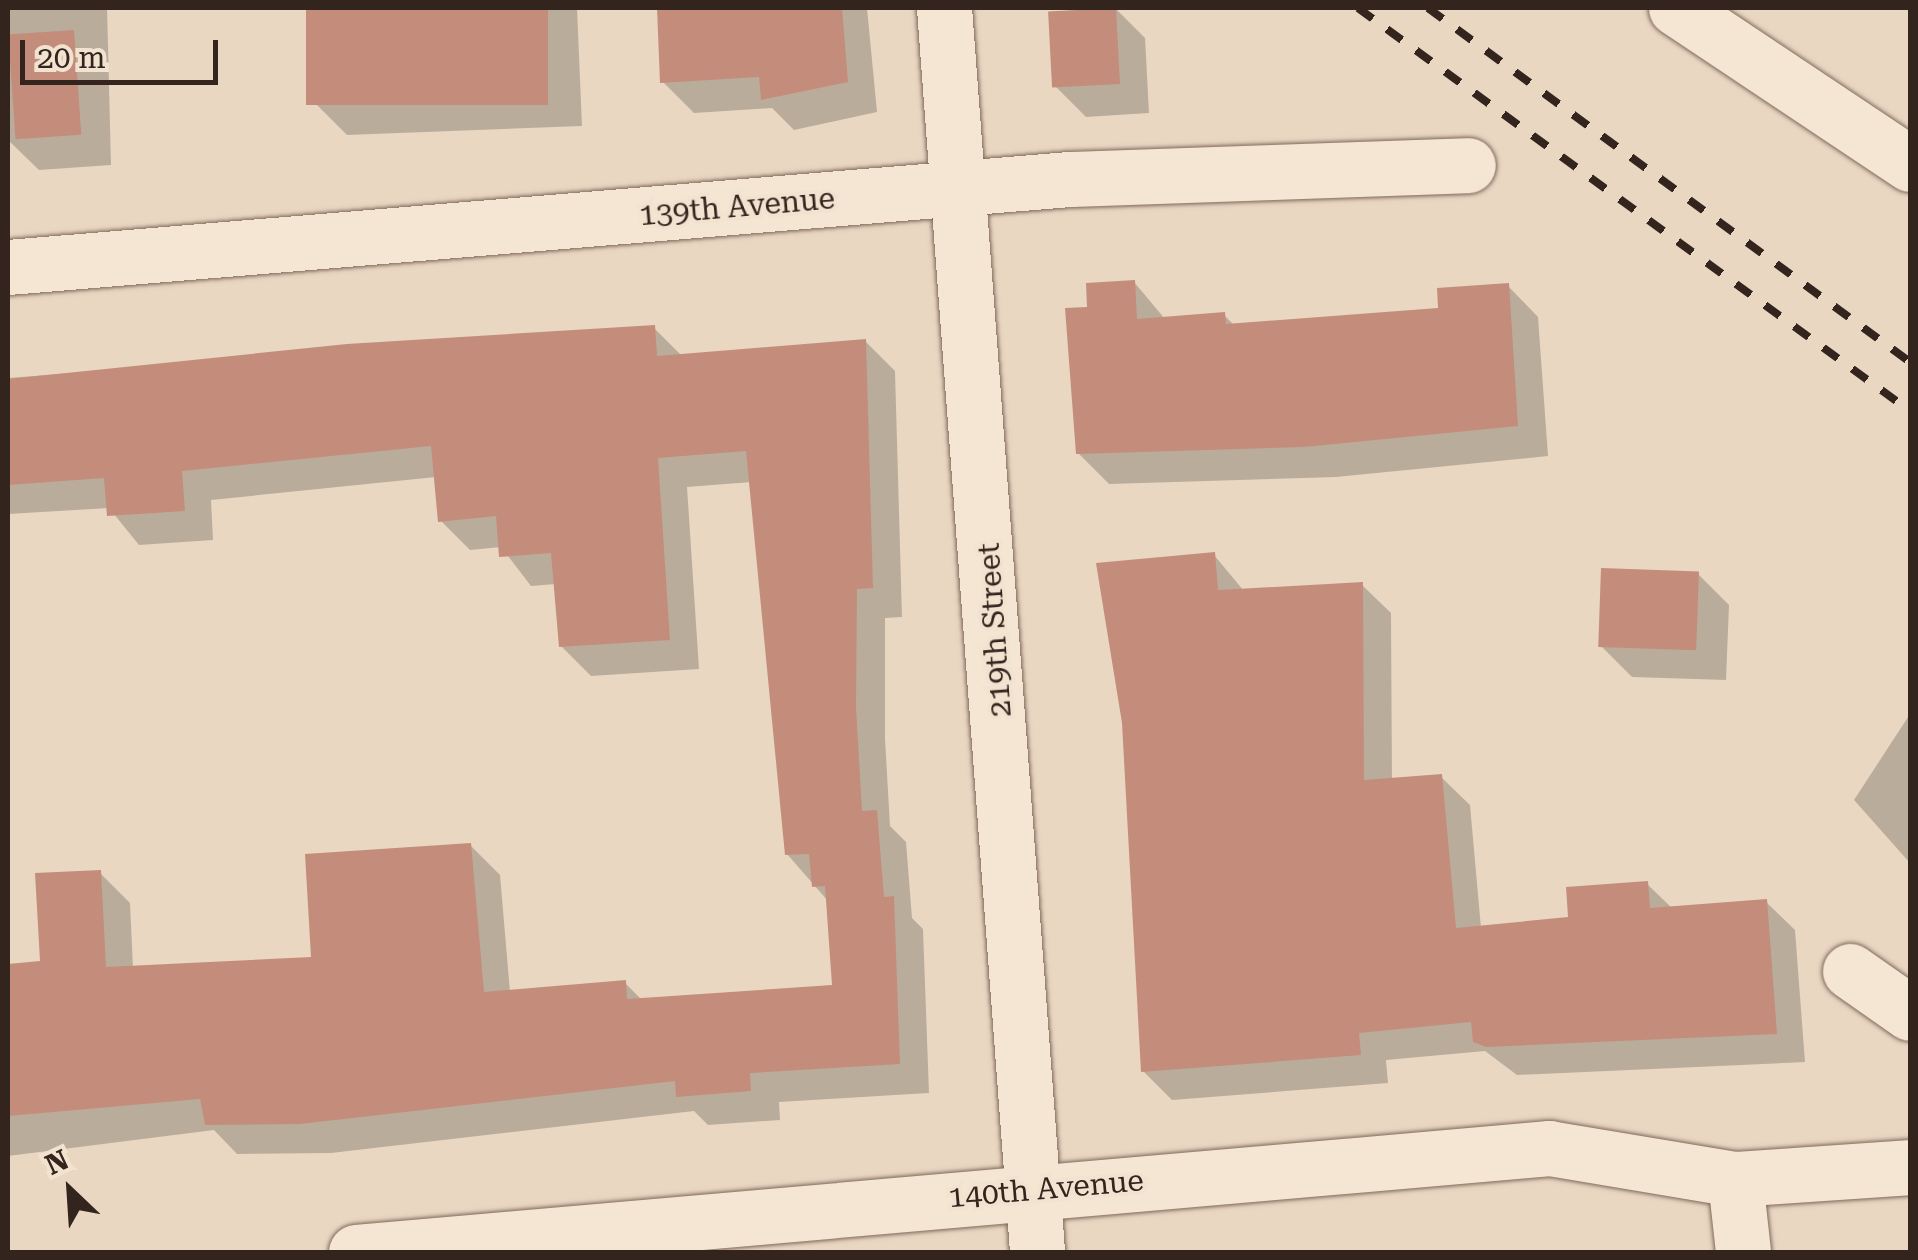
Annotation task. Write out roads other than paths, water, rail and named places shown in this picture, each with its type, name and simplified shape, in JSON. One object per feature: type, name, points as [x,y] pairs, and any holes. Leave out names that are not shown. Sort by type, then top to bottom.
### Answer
[{"type":"street","name":"219th Street","points":[[944,8],[964,189],[1037,1252]]},
{"type":"street","points":[[1676,8],[1901,148]]},
{"type":"street","name":"139th Avenue","points":[[8,267],[964,189],[1468,165]]},
{"type":"street","points":[[1850,971],[1910,1012]]},
{"type":"street","name":"140th Avenue","points":[[356,1252],[1033,1189],[1549,1148],[1735,1179],[1910,1167]]},
{"type":"street","points":[[1735,1179],[1743,1252]]},
{"type":"railway","points":[[1358,8],[1910,411]]},
{"type":"railway","points":[[1428,8],[1910,362]]}]
